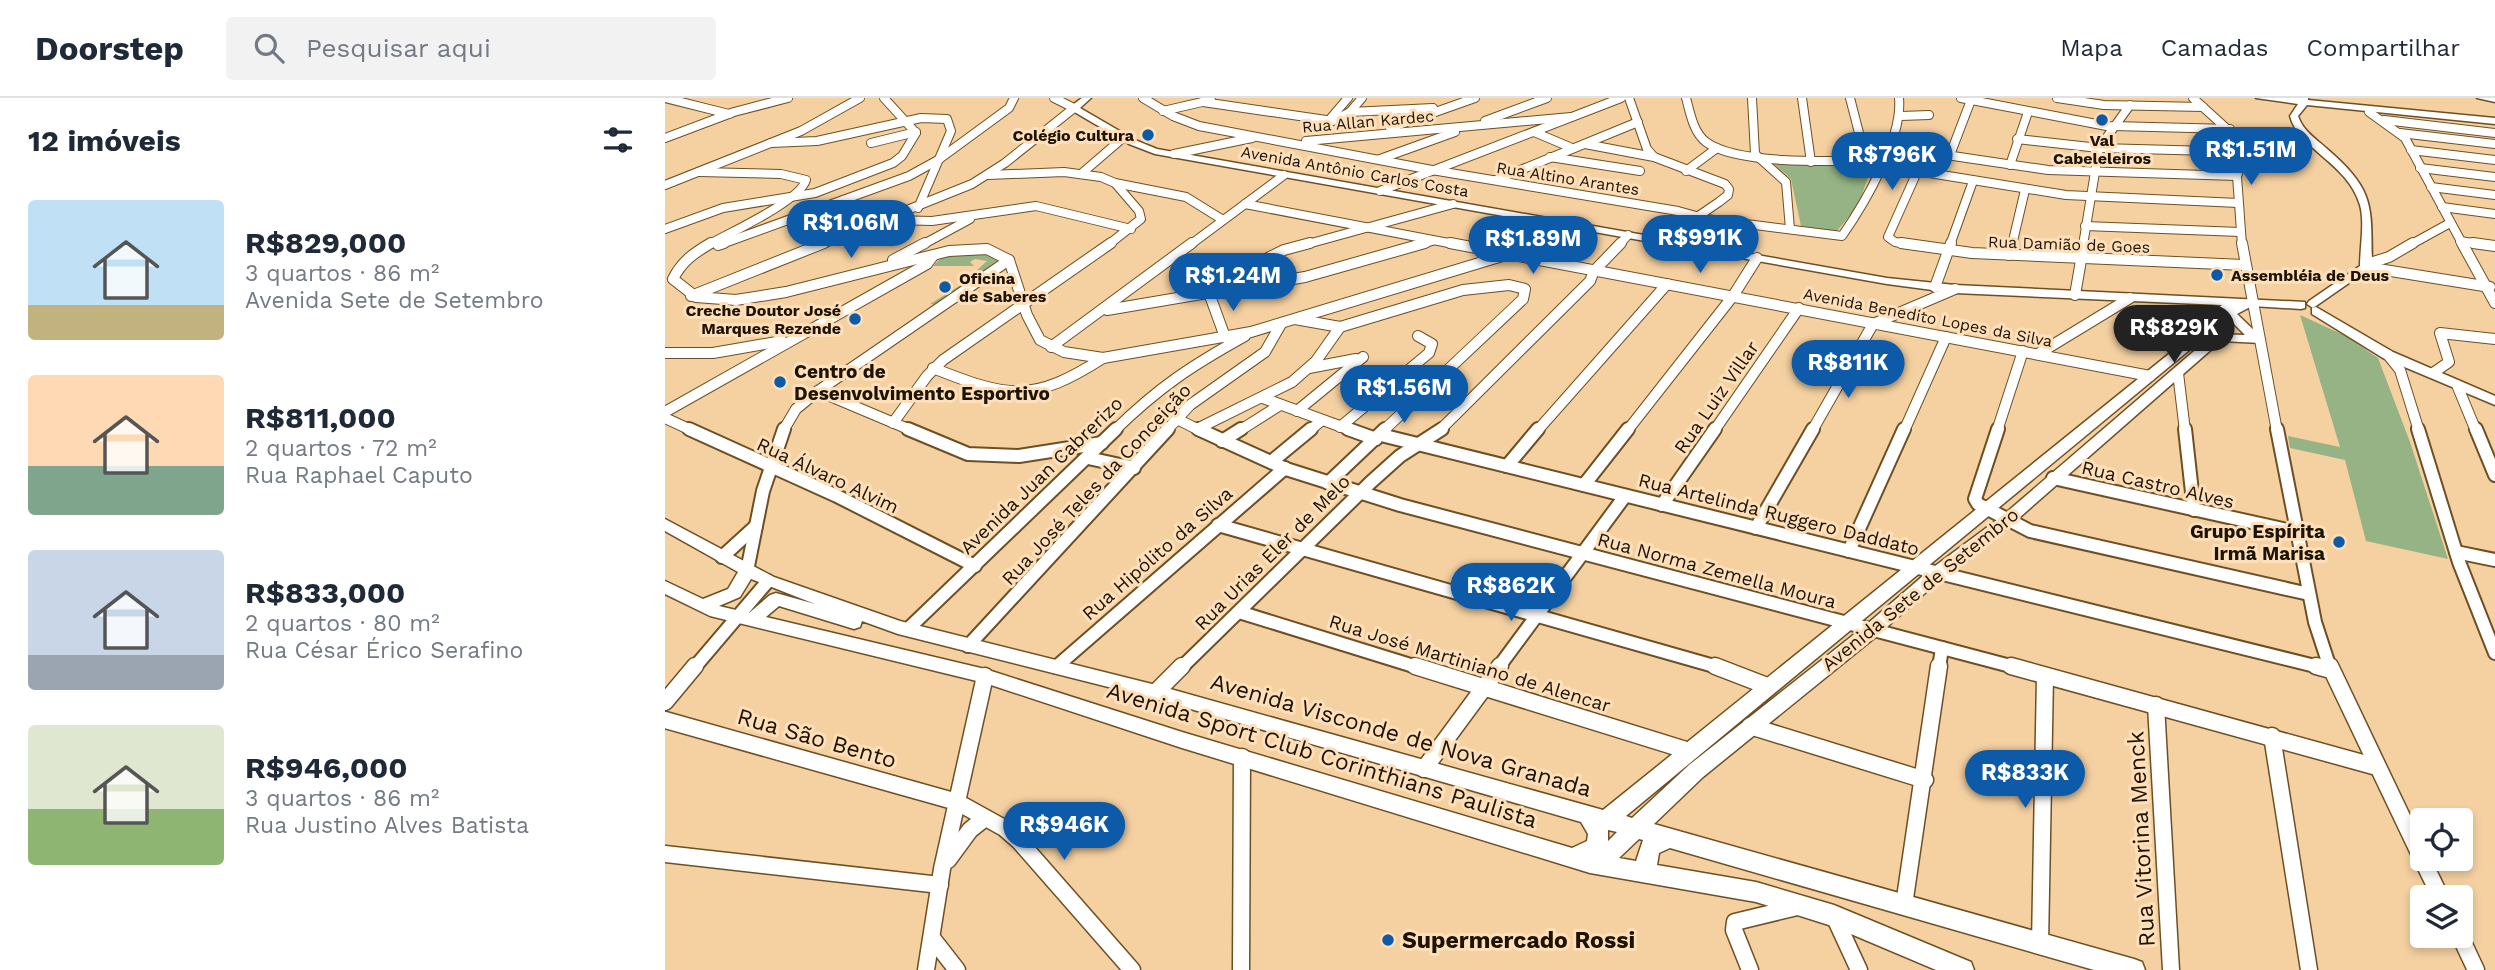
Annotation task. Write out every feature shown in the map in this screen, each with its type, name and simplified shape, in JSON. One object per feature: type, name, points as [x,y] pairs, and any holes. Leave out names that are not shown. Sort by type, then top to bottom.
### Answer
[{"type":"main road","points":[[1074,108],[1087,98]]},
{"type":"main road","points":[[2260,98],[2322,101],[2495,119]]},
{"type":"main road","points":[[2481,98],[2495,99]]},
{"type":"main road","points":[[2304,100],[2294,116],[2297,127],[2351,175],[2364,200],[2366,266],[2310,307],[2405,367],[2433,373],[2495,401]]},
{"type":"main road","points":[[2322,101],[2360,100],[2495,119]]},
{"type":"main road","name":"Avenida Antônio Carlos Costa","points":[[1074,108],[1143,147],[1174,155],[1935,287],[2310,307]]},
{"type":"main road","points":[[2205,301],[2230,311],[2257,340]]},
{"type":"main road","name":"Avenida Sete de Setembro","points":[[1580,860],[1604,857],[1750,726],[1872,630],[1937,573],[2006,521],[2164,377],[2230,311],[2249,303]]},
{"type":"main road","name":"Avenida Sete de Setembro","points":[[1597,818],[1689,751],[1985,509],[2218,337],[2257,340]]},
{"type":"main road","name":"Avenida Visconde de Nova Granada","points":[[665,524],[768,581],[903,628],[1156,692],[2134,970]]},
{"type":"main road","points":[[699,606],[722,600],[734,593],[747,571]]},
{"type":"main road","name":"Avenida Sport Club Corinthians Paulista","points":[[665,587],[699,606],[985,676],[1580,860],[1644,874],[1728,887],[1834,916],[1963,970]]},
{"type":"main road","points":[[746,617],[777,599],[868,626],[903,628]]},
{"type":"main road","points":[[1580,860],[1597,847],[1597,818]]},
{"type":"main road","points":[[1644,874],[1650,847],[1672,837]]},
{"type":"street","points":[[665,138],[730,114],[788,98]]},
{"type":"street","points":[[665,185],[771,143],[833,115],[860,98]]},
{"type":"street","points":[[884,98],[916,132]]},
{"type":"street","points":[[692,254],[886,186],[938,160],[1009,108],[1014,98]]},
{"type":"street","name":"Avenida Antônio Carlos Costa","points":[[1054,98],[1074,108]]},
{"type":"street","points":[[1145,100],[1166,98]]},
{"type":"street","points":[[1163,111],[1218,98]]},
{"type":"street","points":[[1332,98],[1360,100]]},
{"type":"street","points":[[1372,134],[1475,98]]},
{"type":"street","points":[[1379,159],[1547,98]]},
{"type":"street","points":[[1380,191],[1621,98]]},
{"type":"street","points":[[1629,98],[1654,157]]},
{"type":"street","points":[[1685,98],[1702,138],[1717,148],[1811,162],[1882,160],[1901,116],[1899,98]]},
{"type":"street","points":[[1803,98],[1811,162]]},
{"type":"street","points":[[1850,98],[1866,160]]},
{"type":"street","points":[[1961,98],[2113,127],[2230,129]]},
{"type":"street","points":[[2057,98],[2092,101],[2116,107],[2123,113]]},
{"type":"street","points":[[2193,98],[2246,144],[2249,152],[2237,176],[2240,232],[2249,303],[2309,594],[2331,670],[2410,834]]},
{"type":"street","points":[[669,99],[730,114]]},
{"type":"street","points":[[1327,121],[1348,99]]},
{"type":"street","points":[[1751,99],[1755,154],[1788,187],[1790,229]]},
{"type":"street","points":[[1145,100],[1191,124],[1432,170]]},
{"type":"street","points":[[1203,102],[1337,121],[1350,112],[1360,100]]},
{"type":"street","points":[[1950,155],[1971,100]]},
{"type":"street","points":[[2104,105],[2203,107]]},
{"type":"street","points":[[2075,295],[2099,148],[2130,105]]},
{"type":"street","points":[[1350,112],[1447,107]]},
{"type":"street","points":[[691,296],[918,208],[988,176],[1074,108]]},
{"type":"street","points":[[2010,165],[2028,112]]},
{"type":"street","points":[[2369,112],[2400,133],[2460,241],[2490,287],[2495,303]]},
{"type":"street","points":[[1901,116],[1929,114]]},
{"type":"street","points":[[771,143],[826,139],[931,117],[949,122],[951,131],[918,208]]},
{"type":"street","name":"Rua Allan Kardec","points":[[1293,142],[1571,117]]},
{"type":"street","points":[[1535,120],[1549,126]]},
{"type":"street","points":[[1535,120],[1537,131]]},
{"type":"street","points":[[2382,120],[2495,133]]},
{"type":"street","points":[[1495,181],[1638,122]]},
{"type":"street","points":[[1401,124],[1400,130],[1411,131]]},
{"type":"street","points":[[1537,131],[1572,148]]},
{"type":"street","points":[[871,143],[916,132]]},
{"type":"street","points":[[665,229],[715,210],[768,199],[790,198],[830,188],[893,163],[902,156],[916,132]]},
{"type":"street","points":[[2400,133],[2495,144]]},
{"type":"street","points":[[1174,155],[1261,136]]},
{"type":"street","points":[[1081,174],[1123,137]]},
{"type":"street","points":[[2017,139],[2099,148],[2249,152]]},
{"type":"street","points":[[1583,144],[1654,157],[1720,182],[1729,189],[1728,195],[1699,218],[1662,241]]},
{"type":"street","points":[[1686,171],[1717,148]]},
{"type":"street","points":[[2411,150],[2495,160]]},
{"type":"street","points":[[2237,176],[2094,172],[2010,165],[1931,151],[1924,152],[1917,171],[2025,190],[2091,198],[2238,203]]},
{"type":"street","points":[[1550,157],[1640,171]]},
{"type":"street","points":[[1766,164],[1769,159],[1780,158]]},
{"type":"street","name":"Rua Altino Arantes","points":[[1432,170],[1678,211],[1699,218],[1839,237],[1847,232],[1862,207],[1882,160]]},
{"type":"street","points":[[2420,168],[2495,177]]},
{"type":"street","name":"Rua Damião de Goes","points":[[1917,171],[1889,235],[1895,242],[1947,251],[2009,256],[2244,265]]},
{"type":"street","points":[[699,172],[781,174],[806,180],[804,187],[790,198],[692,254],[679,267],[673,279],[677,288],[704,300],[747,299],[932,255],[980,247],[998,250],[1009,260],[1035,332],[1051,347],[1073,355],[1103,358],[1221,342],[1212,291]]},
{"type":"street","points":[[988,176],[1081,174],[1186,197],[1223,220]]},
{"type":"street","points":[[1051,347],[1284,175]]},
{"type":"street","points":[[1935,287],[1973,181]]},
{"type":"street","points":[[893,423],[933,368],[1131,229],[1141,219],[1141,214],[1115,183]]},
{"type":"street","points":[[2431,187],[2495,195]]},
{"type":"street","points":[[2009,256],[2025,190]]},
{"type":"street","name":"Avenida Benedito Lopes da Silva","points":[[1245,204],[2164,377]]},
{"type":"street","points":[[1212,291],[1227,276],[1284,250],[1453,204]]},
{"type":"street","points":[[888,220],[923,222],[1036,206],[1131,229]]},
{"type":"street","points":[[2442,207],[2495,214]]},
{"type":"street","points":[[878,268],[979,214]]},
{"type":"street","points":[[2366,266],[2426,232],[2450,223]]},
{"type":"street","points":[[2085,226],[2240,232]]},
{"type":"street","points":[[1418,445],[1455,417],[1590,281],[1594,271],[1628,235]]},
{"type":"street","points":[[1104,310],[1316,274],[1436,240]]},
{"type":"street","points":[[2460,241],[2495,246]]},
{"type":"street","points":[[1281,324],[1509,254]]},
{"type":"street","points":[[665,412],[930,262],[932,255]]},
{"type":"street","points":[[909,274],[919,258]]},
{"type":"street","points":[[1584,485],[1733,296],[1757,258]]},
{"type":"street","points":[[747,571],[771,468],[788,419],[818,391],[1009,260]]},
{"type":"street","points":[[2366,266],[2490,287]]},
{"type":"street","points":[[1295,319],[1321,327],[1340,327],[1481,285],[1510,283],[1525,289],[1523,299],[1328,483]]},
{"type":"street","points":[[1507,466],[1590,367],[1667,284]]},
{"type":"street","points":[[1756,528],[1873,324],[1955,289]]},
{"type":"street","points":[[2038,354],[2130,298]]},
{"type":"street","name":"Rua Luiz Villar","points":[[1662,505],[1799,308]]},
{"type":"street","name":"Avenida Juan Cabrerizo","points":[[903,628],[975,566],[1162,385],[1208,356],[1221,342],[1281,324]]},
{"type":"street","name":"Rua José Teles da Conceição","points":[[968,646],[1177,419],[1201,396],[1259,359],[1271,346],[1281,324]]},
{"type":"street","points":[[1197,429],[1263,398],[1309,368],[1340,327]]},
{"type":"street","points":[[2433,373],[2449,362],[2440,332],[2495,340]]},
{"type":"street","points":[[1341,427],[1429,352],[1432,344],[1417,336]]},
{"type":"street","points":[[1849,551],[1946,337]]},
{"type":"street","points":[[665,353],[713,353],[792,339]]},
{"type":"street","points":[[2023,351],[1975,499],[1985,509],[2030,531],[2309,594]]},
{"type":"street","points":[[1297,411],[1363,357],[1309,368]]},
{"type":"street","points":[[933,368],[990,391],[1012,394],[1062,383],[1103,358]]},
{"type":"street","points":[[2405,367],[2456,552],[2495,653]]},
{"type":"street","points":[[2164,377],[2194,510]]},
{"type":"street","points":[[2458,385],[2495,475]]},
{"type":"street","points":[[818,391],[953,450],[983,456],[1034,455],[1102,443]]},
{"type":"street","name":"Rua Artelinda Ruggero Daddato","points":[[1263,398],[1321,421],[1378,437],[1507,466],[2331,670]]},
{"type":"street","points":[[1222,441],[1280,405]]},
{"type":"street","name":"Rua Álvaro Alvim","points":[[665,418],[837,496],[975,566]]},
{"type":"street","name":"Rua Norma Zemella Moura","points":[[1177,419],[1271,463],[1360,493],[2272,736],[2377,767]]},
{"type":"street","points":[[1271,463],[1321,421]]},
{"type":"street","name":"Rua Urias Eler de Melo","points":[[1156,692],[1360,493],[1400,456],[1418,445]]},
{"type":"street","points":[[1088,458],[1134,468]]},
{"type":"street","name":"Rua Hipólito da Silva","points":[[1056,667],[1285,468]]},
{"type":"street","name":"Rua Castro Alves","points":[[2053,478],[2296,532]]},
{"type":"street","points":[[1424,769],[1625,496]]},
{"type":"street","points":[[1218,525],[1720,668],[1767,686]]},
{"type":"street","points":[[722,557],[757,526]]},
{"type":"street","points":[[2456,552],[2495,560]]},
{"type":"street","points":[[665,702],[746,617],[768,581]]},
{"type":"street","name":"Rua José Martiniano de Alencar","points":[[1239,612],[1689,751]]},
{"type":"street","points":[[1904,905],[1925,780],[1942,648]]},
{"type":"street","points":[[926,970],[941,877],[985,676]]},
{"type":"street","points":[[2040,944],[2045,676]]},
{"type":"street","name":"Rua Vitorina Menck","points":[[2156,705],[2171,970]]},
{"type":"street","name":"Rua São Bento","points":[[665,720],[957,802],[1004,828],[1025,846],[1132,970]]},
{"type":"street","points":[[1750,726],[1925,780]]},
{"type":"street","points":[[2272,736],[2309,970]]},
{"type":"street","points":[[1241,970],[1242,757]]},
{"type":"street","points":[[941,877],[970,830],[985,818]]},
{"type":"street","points":[[665,854],[941,877]]},
{"type":"street","points":[[1750,970],[1734,930],[1735,922],[1800,906]]},
{"type":"street","points":[[1834,916],[1859,970]]},
{"type":"street","points":[[932,938],[957,970]]},
{"type":"street","points":[[2466,948],[2476,970]]},
{"type":"green space","points":[[1773,163],[1864,163],[1872,166],[1858,206],[1836,232],[1801,226],[1791,179]]},
{"type":"green space","points":[[980,251],[999,259],[937,305],[930,304],[961,285],[987,261],[975,259],[970,262],[974,266],[933,266],[944,255]]},
{"type":"green space","points":[[2300,315],[2346,336],[2378,358],[2410,442],[2448,559],[2366,541],[2345,460],[2290,448],[2288,436],[2340,447]]},
{"type":"place","name":"Val Cabeleleiros","points":[[2102,120]]},
{"type":"place","name":"Colégio Cultura","points":[[1148,135]]},
{"type":"place","name":"Assembléia de Deus","points":[[2217,275]]},
{"type":"place","name":"Oficina de Saberes","points":[[945,287]]},
{"type":"place","name":"Creche Doutor José Marques Rezende","points":[[855,319]]},
{"type":"place","name":"Centro de Desenvolvimento Esportivo","points":[[780,382]]},
{"type":"place","name":"Grupo Espírita Irmã Marisa","points":[[2339,542]]},
{"type":"place","name":"Supermercado Rossi","points":[[1388,940]]}]
